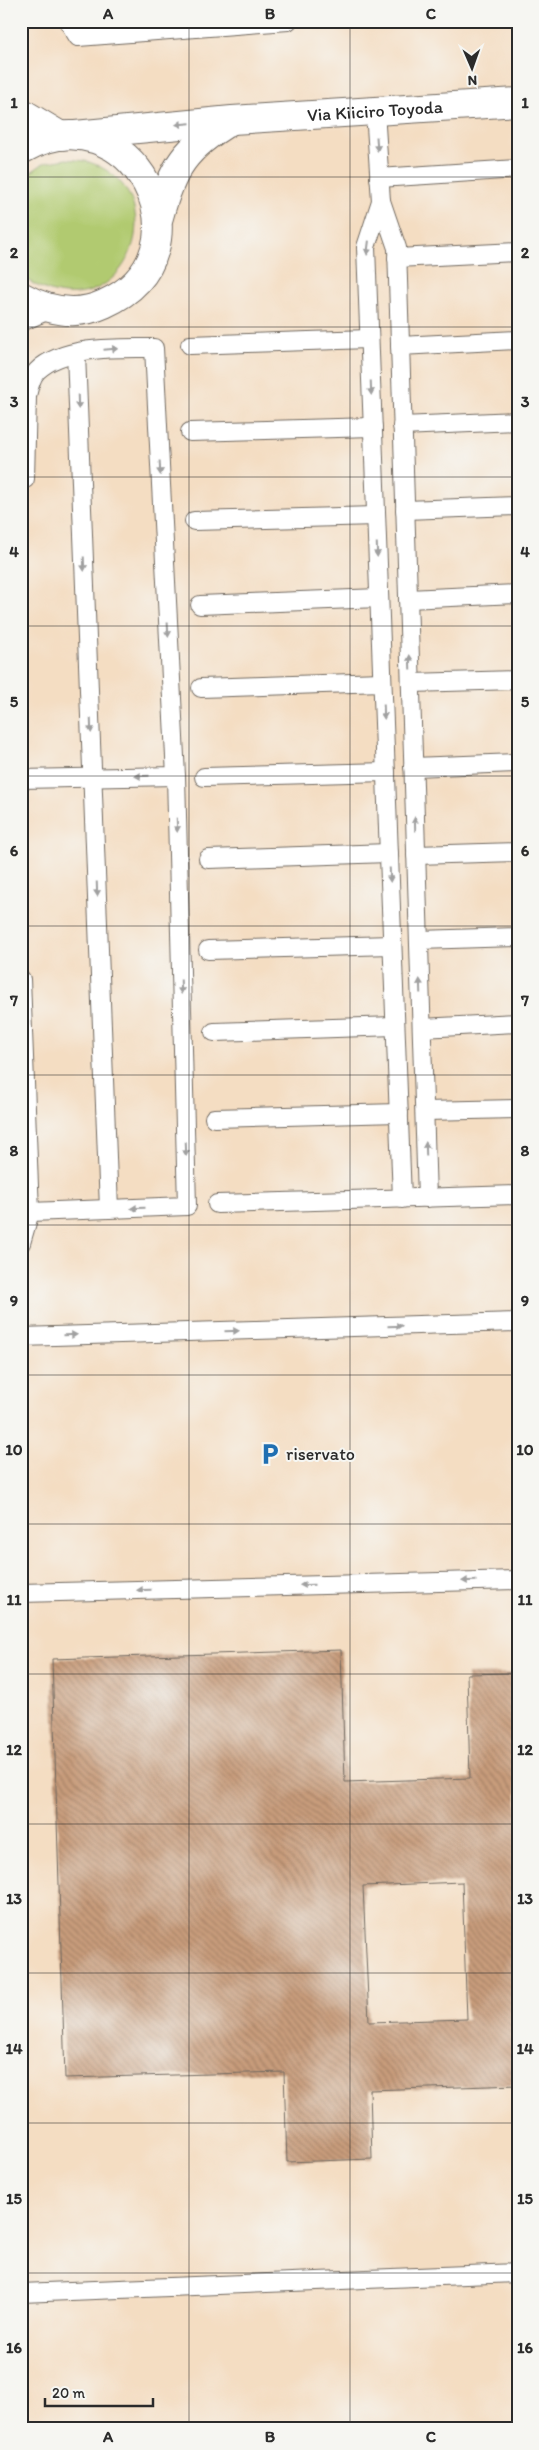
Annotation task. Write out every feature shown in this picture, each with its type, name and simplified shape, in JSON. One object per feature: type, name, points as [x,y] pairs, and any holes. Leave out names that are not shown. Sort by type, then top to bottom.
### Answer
[{"type":"street","name":"Via Kiiciro Toyoda","points":[[21,150],[34,143],[68,136],[232,120],[518,102]]},
{"type":"street","points":[[21,112],[42,126],[68,136],[101,141],[122,152],[139,169],[151,188],[158,218],[157,242],[148,266],[134,285],[118,298],[95,308],[65,312],[37,305],[21,296]]},
{"type":"street","name":"Via Kiiciro Toyoda","points":[[158,218],[167,187],[186,155],[206,135],[232,120]]},
{"type":"lane","points":[[68,21],[78,37],[288,21]]},
{"type":"lane","points":[[375,111],[381,201],[397,248],[427,1198]]},
{"type":"lane","points":[[380,178],[518,169]]},
{"type":"lane","points":[[381,201],[366,246],[402,1198]]},
{"type":"lane","points":[[397,258],[518,252]]},
{"type":"lane","points":[[21,322],[51,310]]},
{"type":"lane","points":[[190,345],[370,339]]},
{"type":"lane","points":[[400,346],[518,340]]},
{"type":"lane","points":[[23,479],[25,420],[30,383],[37,371],[61,357],[76,353],[116,348],[154,348],[176,776],[187,1206],[30,1212]]},
{"type":"lane","points":[[76,353],[109,1209]]},
{"type":"lane","points":[[402,426],[518,421]]},
{"type":"lane","points":[[190,432],[373,427]]},
{"type":"lane","points":[[405,510],[518,506]]},
{"type":"lane","points":[[194,521],[376,516]]},
{"type":"lane","points":[[408,599],[518,594]]},
{"type":"lane","points":[[200,605],[379,598]]},
{"type":"lane","points":[[410,683],[518,680]]},
{"type":"lane","points":[[201,688],[382,682]]},
{"type":"lane","points":[[414,768],[518,763]]},
{"type":"lane","points":[[204,777],[386,772]]},
{"type":"lane","points":[[21,779],[176,776]]},
{"type":"lane","points":[[416,855],[518,852]]},
{"type":"lane","points":[[208,860],[389,853]]},
{"type":"lane","points":[[419,940],[518,937]]},
{"type":"lane","points":[[208,950],[392,945]]},
{"type":"lane","points":[[21,979],[30,1212],[21,1243]]},
{"type":"lane","points":[[422,1028],[518,1023]]},
{"type":"lane","points":[[214,1032],[395,1026]]},
{"type":"lane","points":[[425,1111],[518,1108]]},
{"type":"lane","points":[[214,1118],[399,1113]]},
{"type":"lane","points":[[217,1204],[518,1195]]},
{"type":"lane","points":[[21,1337],[518,1322]]},
{"type":"lane","points":[[21,1593],[518,1580]]},
{"type":"lane","points":[[21,2293],[518,2273]]},
{"type":"green space","points":[[66,159],[89,162],[118,179],[133,204],[136,231],[128,258],[111,279],[86,292],[56,293],[21,276],[21,179],[44,163]]},
{"type":"building","points":[[341,1650],[345,1782],[470,1778],[467,1674],[513,1673],[518,1834],[518,2085],[370,2090],[372,2159],[287,2162],[284,2072],[65,2078],[52,1659]],"holes":[[[462,1882],[467,2019],[369,2022],[363,1886]]]},
{"type":"place","name":"riservato","points":[[270,1454]]}]
